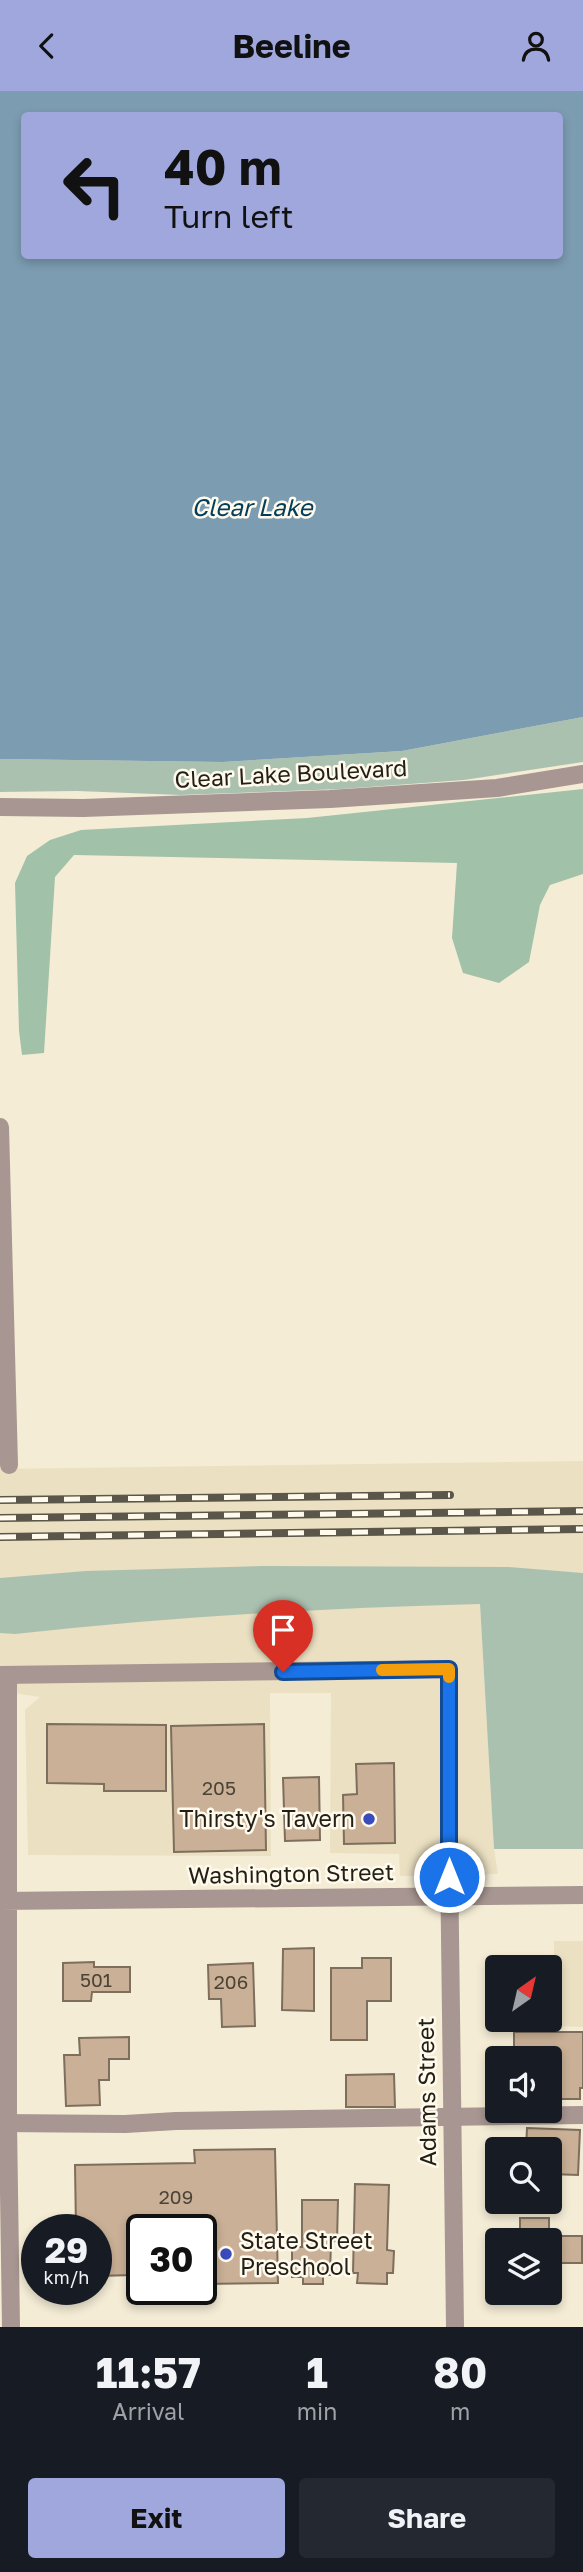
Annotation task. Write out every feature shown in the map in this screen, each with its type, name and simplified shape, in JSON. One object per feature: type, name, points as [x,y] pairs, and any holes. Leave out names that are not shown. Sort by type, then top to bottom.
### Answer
[{"type":"street","name":"Clear Lake Boulevard","points":[[0,807],[83,808],[330,799],[497,788],[583,774]]},
{"type":"street","points":[[0,1127],[4,1465]]},
{"type":"street","name":"Adams Street","points":[[4,1675],[449,1669],[455,2327]]},
{"type":"street","points":[[4,1675],[4,2123],[11,2327]]},
{"type":"street","name":"Washington Street","points":[[3,1901],[583,1895]]},
{"type":"street","points":[[4,2123],[125,2124],[583,2115]]},
{"type":"shaded area","points":[[583,1461],[583,1573],[484,1568],[480,1604],[494,1849],[498,1874],[400,1876],[399,1854],[330,1853],[331,1693],[270,1693],[271,1856],[28,1855],[25,1710],[40,1697],[0,1691],[0,1469]]},
{"type":"shaded area","points":[[554,1941],[583,1941],[583,2027],[562,2026],[562,1955],[554,1955]]},
{"type":"green space","points":[[583,717],[583,762],[464,780],[342,789],[180,795],[77,791],[0,792],[0,759],[223,762],[402,751]]},
{"type":"green space","points":[[583,789],[583,874],[550,885],[540,905],[529,962],[499,983],[463,973],[452,938],[457,863],[74,855],[55,877],[44,1053],[22,1055],[15,883],[27,856],[50,840],[81,830],[307,818]]},
{"type":"green space","points":[[262,1566],[509,1567],[583,1573],[583,1849],[494,1849],[480,1604],[247,1614],[15,1634],[0,1633],[0,1578],[86,1571]]},
{"type":"water","name":"Clear Lake","points":[[0,91],[583,91],[583,717],[402,751],[223,762],[0,759]]},
{"type":"building","points":[[47,1724],[166,1725],[166,1791],[104,1791],[104,1784],[47,1783]]},
{"type":"building","points":[[264,1724],[266,1850],[174,1852],[171,1726]]},
{"type":"building","name":"Thirsty's Tavern","points":[[394,1763],[395,1843],[344,1844],[343,1795],[357,1794],[356,1764]]},
{"type":"building","points":[[319,1777],[320,1840],[285,1841],[283,1778]]},
{"type":"building","points":[[314,1948],[314,2011],[282,2010],[283,1949]]},
{"type":"building","points":[[362,1958],[391,1958],[391,2001],[367,2001],[367,2040],[331,2040],[331,1968],[362,1968]]},
{"type":"building","points":[[94,1962],[94,1967],[130,1967],[130,1992],[92,1992],[91,2001],[63,2001],[63,1963]]},
{"type":"building","points":[[253,1963],[255,2026],[222,2027],[221,1999],[209,1999],[208,1965]]},
{"type":"building","points":[[514,2032],[583,2032],[583,2088],[580,2088],[580,2099],[562,2099],[562,2046],[514,2046]]},
{"type":"building","points":[[129,2037],[129,2059],[109,2059],[109,2080],[99,2080],[100,2105],[66,2106],[64,2055],[80,2055],[79,2038]]},
{"type":"building","points":[[394,2074],[395,2107],[346,2107],[346,2075]]},
{"type":"building","points":[[527,2128],[580,2130],[578,2175],[562,2174],[562,2137],[527,2137]]},
{"type":"building","points":[[275,2149],[278,2283],[217,2284],[217,2214],[126,2214],[126,2275],[112,2276],[112,2214],[76,2214],[75,2165],[195,2163],[194,2150]]},
{"type":"building","points":[[355,2184],[389,2185],[387,2250],[394,2251],[393,2273],[387,2273],[387,2284],[357,2283],[358,2273],[353,2273]]},
{"type":"building","points":[[302,2200],[338,2200],[337,2241],[331,2242],[330,2275],[323,2275],[323,2284],[303,2284],[303,2277],[292,2277],[292,2247],[302,2247]]},
{"type":"building","points":[[520,2218],[549,2218],[549,2228],[520,2228]]},
{"type":"building","points":[[562,2236],[582,2236],[582,2263],[562,2263]]},
{"type":"railway","points":[[0,1500],[450,1495]]},
{"type":"railway","points":[[0,1518],[583,1511]]},
{"type":"railway","points":[[0,1537],[583,1529]]},
{"type":"slow traffic","points":[[382,1670],[449,1669],[449,1677]]},
{"type":"place","name":"Thirsty's Tavern","points":[[369,1819]]},
{"type":"place","name":"State Street Preschool","points":[[226,2254]]},
{"type":"route","points":[[283,1672],[449,1669],[449,1877]]}]
